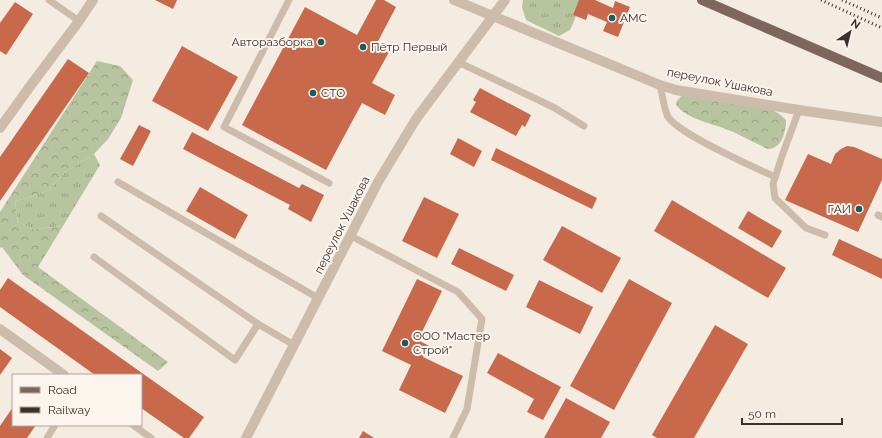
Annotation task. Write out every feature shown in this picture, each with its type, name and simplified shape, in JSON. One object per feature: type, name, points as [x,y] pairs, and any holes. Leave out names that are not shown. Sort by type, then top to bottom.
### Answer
[{"type":"main road","points":[[702,0],[882,78]]},
{"type":"street","points":[[0,128],[93,0]]},
{"type":"street","points":[[454,0],[493,17]]},
{"type":"street","name":"переулок Ушакова","points":[[246,438],[378,182],[416,119],[505,0]]},
{"type":"street","name":"переулок Ушакова","points":[[493,17],[660,85],[676,90],[882,122]]},
{"type":"street","points":[[0,329],[63,374]]},
{"type":"lane","points":[[49,0],[79,21]]},
{"type":"lane","points":[[289,0],[224,127],[329,183]]},
{"type":"lane","points":[[458,62],[553,107],[584,126]]},
{"type":"lane","points":[[660,85],[667,116],[681,129],[703,142],[775,177]]},
{"type":"lane","points":[[800,110],[773,184],[775,198],[806,228],[825,236]]},
{"type":"lane","points":[[118,182],[318,298]]},
{"type":"lane","points":[[101,216],[258,324],[294,345]]},
{"type":"lane","points":[[351,236],[458,292],[482,319],[467,409],[453,438]]},
{"type":"lane","points":[[94,257],[235,360],[258,324]]},
{"type":"lane","points":[[47,438],[54,426]]},
{"type":"lane","points":[[134,426],[151,438]]},
{"type":"green space","points":[[523,0],[583,0],[570,30],[559,36],[526,20],[522,7]]},
{"type":"green space","points":[[97,61],[120,66],[133,80],[121,118],[108,139],[94,154],[65,172],[49,190],[15,201],[18,222],[33,229],[63,226],[38,267],[168,362],[158,371],[23,275],[2,247],[0,248],[0,212]]},
{"type":"green space","points":[[682,95],[772,110],[786,120],[782,139],[777,146],[768,149],[729,130],[698,120],[680,110],[676,105],[677,101]]},
{"type":"green space","points":[[94,154],[100,165],[63,226],[33,229],[18,222],[15,201],[49,190],[65,172]]},
{"type":"building","points":[[155,0],[177,0],[173,9]]},
{"type":"building","name":"СТО","points":[[376,0],[384,0],[396,7],[376,45],[389,52],[372,83],[395,95],[385,115],[362,103],[326,170],[242,125],[305,7],[357,35]]},
{"type":"building","name":"АМС","points":[[579,0],[595,0],[613,8],[615,1],[630,7],[618,37],[603,31],[607,22],[588,14],[586,20],[573,15]]},
{"type":"building","points":[[15,2],[33,14],[6,55],[0,51],[0,23]]},
{"type":"building","points":[[182,46],[238,77],[208,131],[152,101]]},
{"type":"building","points":[[68,59],[89,73],[0,201],[0,157]]},
{"type":"building","points":[[480,88],[531,115],[525,127],[522,125],[516,136],[470,112],[476,102],[473,100]]},
{"type":"building","points":[[139,125],[151,131],[133,166],[120,159]]},
{"type":"building","points":[[192,132],[299,188],[302,184],[324,195],[311,222],[288,209],[290,205],[183,149]]},
{"type":"building","points":[[458,138],[482,151],[474,167],[450,154]]},
{"type":"building","points":[[847,146],[854,147],[882,159],[882,180],[858,232],[785,200],[808,154],[831,164],[835,154]]},
{"type":"building","points":[[496,148],[597,198],[592,209],[491,160]]},
{"type":"building","points":[[200,187],[248,215],[235,239],[186,211]]},
{"type":"building","points":[[424,197],[459,214],[437,258],[402,241]]},
{"type":"building","points":[[672,200],[786,268],[768,298],[654,231]]},
{"type":"building","points":[[748,211],[782,231],[772,248],[738,228]]},
{"type":"building","points":[[562,226],[621,258],[602,293],[543,260]]},
{"type":"building","points":[[839,239],[882,259],[882,279],[832,255]]},
{"type":"building","points":[[459,248],[514,275],[506,291],[451,264]]},
{"type":"building","points":[[8,278],[204,417],[189,438],[184,438],[142,409],[142,374],[94,374],[0,307],[0,290]]},
{"type":"building","name":"ООО \"Мастер Строй\"","points":[[417,279],[442,291],[418,340],[429,346],[423,357],[463,376],[445,413],[399,390],[411,365],[382,351]]},
{"type":"building","points":[[629,279],[672,303],[614,410],[570,386]]},
{"type":"building","points":[[539,280],[593,307],[580,334],[526,307]]},
{"type":"building","points":[[715,325],[748,344],[694,438],[657,438],[652,435]]},
{"type":"building","points":[[0,349],[12,358],[0,375]]},
{"type":"building","points":[[498,353],[561,387],[543,420],[527,412],[534,399],[487,373]]},
{"type":"building","points":[[566,398],[610,422],[601,438],[544,438]]},
{"type":"building","points":[[12,408],[12,426],[35,426],[27,438],[0,438],[0,426]]},
{"type":"building","points":[[363,431],[374,438],[359,438]]},
{"type":"railway","points":[[821,0],[882,28]]},
{"type":"railway","points":[[842,0],[882,18]]},
{"type":"place","name":"АМС","points":[[612,18]]},
{"type":"place","name":"Авторазборка","points":[[321,42]]},
{"type":"place","name":"Пётр Первый","points":[[363,47]]},
{"type":"place","name":"СТО","points":[[313,93]]},
{"type":"place","name":"ГАИ","points":[[859,209]]},
{"type":"place","name":"ООО \"Мастер Строй\"","points":[[405,343]]}]
